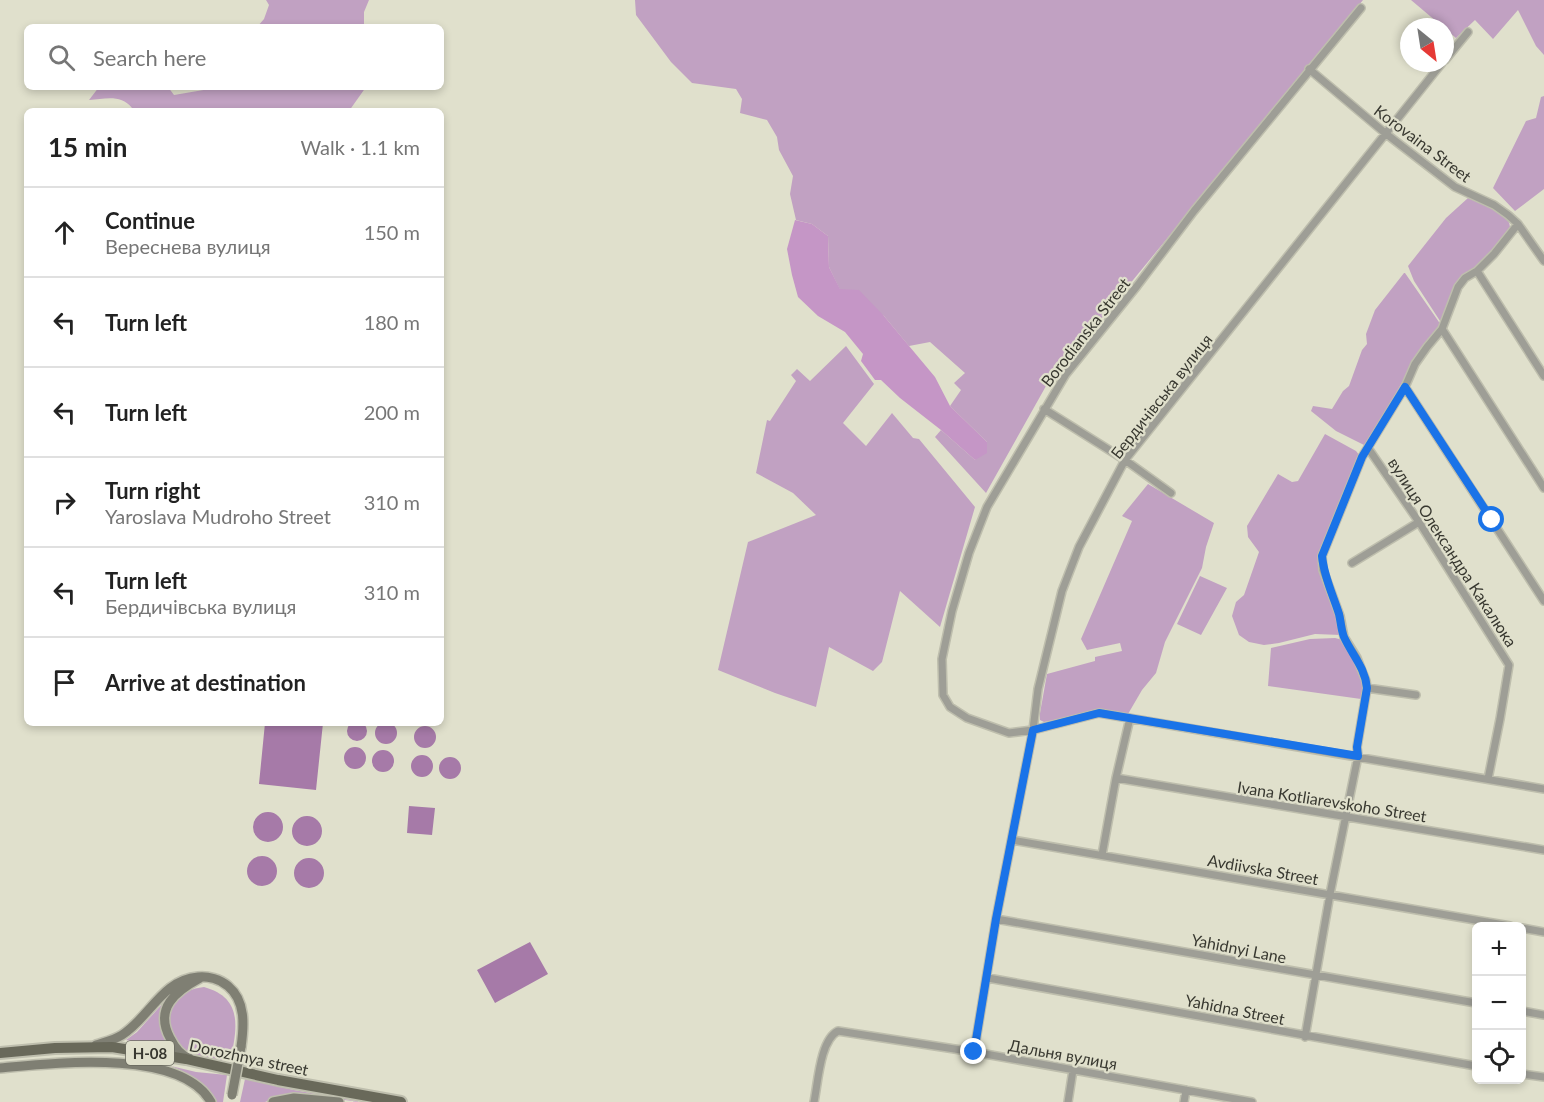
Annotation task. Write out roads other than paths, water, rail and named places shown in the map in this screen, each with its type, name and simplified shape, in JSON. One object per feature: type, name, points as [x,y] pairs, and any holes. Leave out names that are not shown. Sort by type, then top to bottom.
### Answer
[{"type":"main road","points":[[205,976],[174,995],[166,1007],[164,1020],[167,1033],[183,1056],[207,1063]]},
{"type":"main road","points":[[88,1046],[111,1041],[122,1035],[134,1026],[174,984],[188,978],[205,976],[222,982],[235,993],[244,1019],[231,1099]]},
{"type":"main road","name":"Dorozhnya street","points":[[0,1053],[88,1046],[143,1051],[278,1080],[401,1102]]},
{"type":"main road","points":[[0,1068],[58,1062],[120,1063],[185,1077],[197,1084],[211,1102]]},
{"type":"main road","points":[[273,1102],[294,1098],[339,1102]]},
{"type":"street","name":"Borodianska Street","points":[[1361,8],[1309,69],[1066,374],[1044,409],[987,507],[969,553],[952,611],[942,659],[944,696],[950,707],[957,713],[1009,733],[1033,730],[1099,713],[1544,789]]},
{"type":"street","name":"Бердичівська вулиця","points":[[1454,50],[1468,32]]},
{"type":"street","name":"Korovaina Street","points":[[1309,69],[1385,133],[1455,187],[1494,205],[1518,224],[1544,261]]},
{"type":"street","name":"Бердичівська вулиця","points":[[974,1052],[996,919],[1033,730],[1038,690],[1062,591],[1079,547],[1125,460],[1436,72]]},
{"type":"street","points":[[1305,1037],[1330,894],[1358,756],[1357,747],[1367,688],[1358,658],[1344,637],[1340,616],[1323,570],[1322,556],[1362,457],[1405,387],[1415,364],[1427,346],[1443,329],[1458,287],[1465,278],[1477,272],[1518,224]]},
{"type":"street","points":[[1477,272],[1544,376]]},
{"type":"street","points":[[1443,329],[1544,488]]},
{"type":"street","points":[[1405,387],[1544,601]]},
{"type":"street","points":[[1044,409],[1125,460],[1171,493]]},
{"type":"street","name":"вулиця Олександра Какалюка","points":[[1368,448],[1419,522],[1509,665],[1488,779]]},
{"type":"street","points":[[1352,563],[1419,522]]},
{"type":"street","points":[[1367,688],[1416,695]]},
{"type":"street","points":[[1102,855],[1130,718]]},
{"type":"street","name":"Ivana Kotliarevskoho Street","points":[[1116,778],[1544,850]]},
{"type":"street","name":"Avdiivska Street","points":[[1012,840],[1483,922]]},
{"type":"street","name":"Yahidnyi Lane","points":[[996,919],[1472,1002]]},
{"type":"street","points":[[1526,929],[1544,932]]},
{"type":"street","name":"Yahidna Street","points":[[988,978],[1148,1005],[1305,1037],[1472,1065]]},
{"type":"street","points":[[1526,1012],[1544,1015]]},
{"type":"street","name":"Дальня вулиця","points":[[814,1102],[823,1054],[829,1038],[838,1031],[974,1052],[1252,1102]]},
{"type":"street","points":[[1068,1102],[1073,1070]]},
{"type":"street","points":[[1526,1075],[1544,1077]]},
{"type":"street","points":[[1184,1102],[1186,1090]]}]
